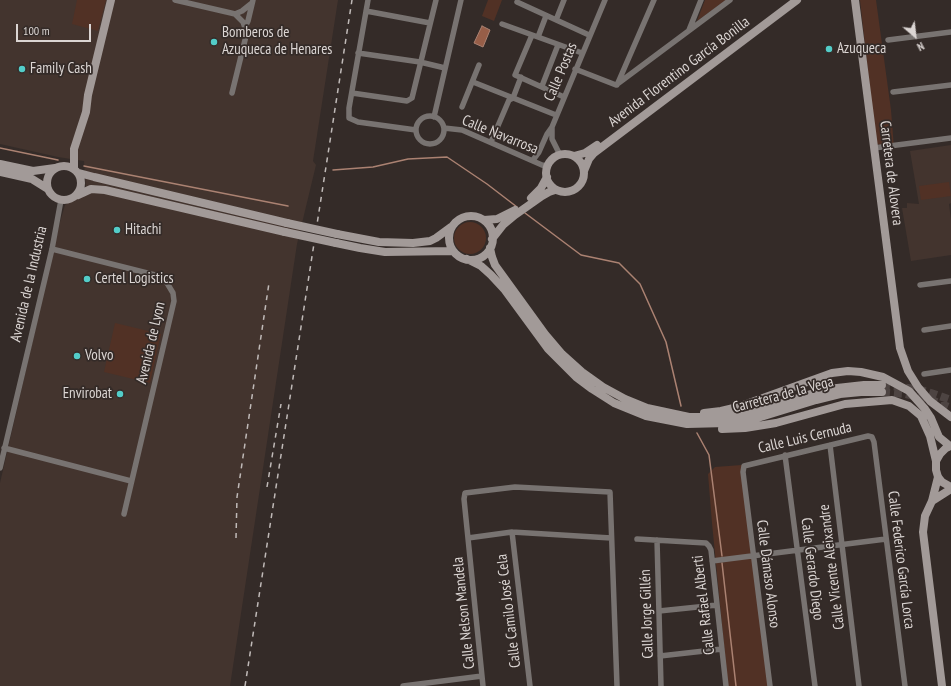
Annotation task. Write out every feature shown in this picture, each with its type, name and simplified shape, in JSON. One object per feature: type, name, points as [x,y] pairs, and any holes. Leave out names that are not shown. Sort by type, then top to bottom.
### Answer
[{"type":"main road","points":[[0,164],[33,172],[63,165],[76,142],[86,112],[88,95],[111,0]]},
{"type":"main road","name":"Avenida Florentino García Bonilla","points":[[574,156],[594,147],[789,0]]},
{"type":"main road","name":"Avenida Florentino García Bonilla","points":[[584,171],[594,153],[797,0]]},
{"type":"main road","name":"Carretera de Alovera","points":[[855,0],[900,348],[908,371],[918,387],[930,401],[951,417]]},
{"type":"main road","points":[[78,195],[82,184],[81,178],[76,170],[76,132],[79,115],[88,95]]},
{"type":"main road","points":[[63,165],[94,177],[337,234],[379,242],[399,243],[423,242],[436,238],[459,219],[471,216],[484,220],[497,219],[513,211],[538,192],[547,177],[548,166],[551,160],[560,155],[566,154],[574,156],[582,164],[584,177],[578,188],[566,192],[555,190],[542,196],[515,215],[498,230],[492,239]]},
{"type":"main road","points":[[48,189],[47,180],[55,168]]},
{"type":"main road","points":[[0,172],[32,179],[48,189],[53,196],[61,200],[73,198],[91,189],[105,190],[360,248],[385,252],[453,251]]},
{"type":"main road","points":[[547,177],[550,185],[555,190]]},
{"type":"main road","points":[[454,224],[450,230],[450,244],[453,251],[459,256],[467,259],[481,257],[490,248],[492,239],[491,229],[484,220]]},
{"type":"main road","name":"Carretera de la Vega","points":[[467,259],[481,266],[504,289],[548,349],[576,377],[592,390],[614,403],[657,419],[687,424],[727,424],[751,420],[840,394],[882,388],[864,385],[838,388],[807,395],[761,410],[736,416],[718,418],[697,418],[647,408],[625,399],[593,380],[575,366],[550,341],[493,262],[490,248]]},
{"type":"main road","points":[[673,414],[728,410],[824,376],[839,372],[862,372],[883,377],[909,391],[925,408],[939,437],[950,446],[940,454],[936,461]]},
{"type":"main road","points":[[657,419],[676,426],[698,429],[740,428],[776,423],[845,404],[892,400],[909,406],[921,416],[930,436],[938,477],[942,482],[951,488],[932,501]]},
{"type":"main road","points":[[938,477],[932,501],[926,512],[923,532],[942,686]]},
{"type":"street","points":[[175,0],[235,14],[243,22],[246,36],[232,93]]},
{"type":"street","points":[[368,0],[349,108],[349,118],[354,121],[416,130]]},
{"type":"street","points":[[352,93],[407,101],[412,98],[436,0]]},
{"type":"street","points":[[434,116],[461,0]]},
{"type":"street","points":[[556,20],[564,0]]},
{"type":"street","name":"Calle Postas","points":[[560,155],[552,139],[552,127],[604,0]]},
{"type":"street","points":[[616,85],[654,0]]},
{"type":"street","points":[[689,31],[701,0]]},
{"type":"street","points":[[616,85],[730,0]]},
{"type":"street","points":[[235,14],[242,11],[253,2]]},
{"type":"street","points":[[245,27],[253,2]]},
{"type":"street","points":[[517,2],[589,35]]},
{"type":"street","points":[[366,11],[430,24]]},
{"type":"street","points":[[538,38],[546,16]]},
{"type":"street","points":[[502,24],[582,53]]},
{"type":"street","points":[[888,40],[951,32]]},
{"type":"street","points":[[532,35],[515,75],[564,97]]},
{"type":"street","points":[[542,86],[558,45]]},
{"type":"street","points":[[358,53],[420,62],[445,68]]},
{"type":"street","points":[[462,107],[479,65]]},
{"type":"street","points":[[575,69],[616,85]]},
{"type":"street","points":[[490,142],[509,100],[513,98],[521,78]]},
{"type":"street","points":[[473,82],[556,115]]},
{"type":"street","points":[[893,92],[951,85]]},
{"type":"street","points":[[434,116],[441,121],[444,128],[443,137],[436,143],[431,144],[422,142],[419,139],[416,130],[422,119],[425,117],[434,116]]},
{"type":"street","points":[[533,160],[539,152],[547,134],[552,127]]},
{"type":"street","name":"Calle Navarrosa","points":[[444,128],[462,130],[548,166]]},
{"type":"street","points":[[874,148],[951,138]]},
{"type":"street","name":"Avenida de la Industria","points":[[0,468],[52,249],[61,200]]},
{"type":"street","name":"Avenida de Lyon","points":[[52,249],[159,276],[168,283],[173,293],[174,301],[124,514]]},
{"type":"street","points":[[920,285],[951,280]]},
{"type":"street","points":[[924,330],[951,326]]},
{"type":"street","points":[[924,374],[951,370]]},
{"type":"street","name":"Calle Luis Cernuda","points":[[744,466],[868,436],[872,437]]},
{"type":"street","name":"Calle Federico García Lorca","points":[[872,437],[874,442],[905,686]]},
{"type":"street","name":"Calle Vicente Aleixandre","points":[[830,445],[859,686]]},
{"type":"street","points":[[4,448],[131,481]]},
{"type":"street","name":"Calle Gerardo Diego","points":[[785,455],[815,686]]},
{"type":"street","name":"Calle Dámaso Alonso","points":[[744,466],[743,472],[770,686]]},
{"type":"street","name":"Calle Nelson Mandela","points":[[483,686],[464,499],[465,493],[515,487],[610,492],[611,538]]},
{"type":"street","points":[[468,538],[512,532],[611,538],[617,686]]},
{"type":"street","name":"Calle Camilo José Cela","points":[[512,532],[530,686]]},
{"type":"street","name":"Calle Rafael Alberti","points":[[637,539],[706,543],[709,546],[711,550],[726,686]]},
{"type":"street","points":[[712,561],[886,539]]},
{"type":"street","name":"Calle Jorge Gillén","points":[[657,540],[661,686]]},
{"type":"street","points":[[659,611],[717,605]]},
{"type":"street","points":[[660,656],[722,649]]},
{"type":"street","points":[[403,686],[482,676]]},
{"type":"shaded area","points":[[0,0],[338,0],[313,161],[316,165],[297,244],[230,686],[0,686],[0,483],[60,222],[65,205],[86,190],[84,161],[58,157],[0,144]]},
{"type":"shaded area","points":[[77,0],[106,0],[98,31],[72,24]]},
{"type":"shaded area","points":[[488,0],[502,0],[494,21],[482,16]]},
{"type":"shaded area","points":[[705,0],[726,0],[697,21]]},
{"type":"shaded area","points":[[860,0],[876,0],[891,110],[894,148],[886,149],[876,143]]},
{"type":"shaded area","points":[[482,26],[490,30],[483,47],[474,43]]},
{"type":"shaded area","points":[[951,145],[951,203],[949,204],[951,220],[951,255],[911,261],[902,208],[907,208],[907,203],[919,204],[910,151]]},
{"type":"shaded area","points":[[949,182],[951,196],[921,200],[919,186]]},
{"type":"shaded area","points":[[467,222],[473,222],[483,229],[486,238],[485,244],[479,251],[473,254],[467,254],[457,247],[454,241],[454,235],[461,225]]},
{"type":"shaded area","points":[[115,323],[161,334],[150,383],[104,372]]},
{"type":"shaded area","points":[[742,465],[769,686],[728,686],[708,474],[715,467]]},
{"type":"waterway","points":[[0,148],[58,160]]},
{"type":"waterway","points":[[333,170],[373,167],[408,159],[447,157],[487,184],[517,207]]},
{"type":"waterway","points":[[84,166],[288,206]]},
{"type":"waterway","points":[[525,213],[581,255],[619,263],[640,284],[666,342],[681,406]]},
{"type":"waterway","points":[[697,433],[709,455],[722,556]]},
{"type":"waterway","points":[[722,563],[736,686]]},
{"type":"tunnel","points":[[882,385],[917,389],[951,400]]},
{"type":"tunnel","points":[[882,392],[906,394],[934,401],[951,408]]},
{"type":"railway","points":[[245,686],[352,0]]},
{"type":"railway","points":[[236,538],[237,497],[269,283]]},
{"type":"railway","points":[[267,487],[281,404]]},
{"type":"place","name":"Bomberos de Azuqueca de Henares","points":[[214,42]]},
{"type":"place","name":"Azuqueca","points":[[829,49]]},
{"type":"place","name":"Family Cash","points":[[22,69]]},
{"type":"place","name":"Hitachi","points":[[117,230]]},
{"type":"place","name":"Certel Logistics","points":[[87,279]]},
{"type":"place","name":"Volvo","points":[[77,356]]},
{"type":"place","name":"Envirobat","points":[[120,394]]}]
